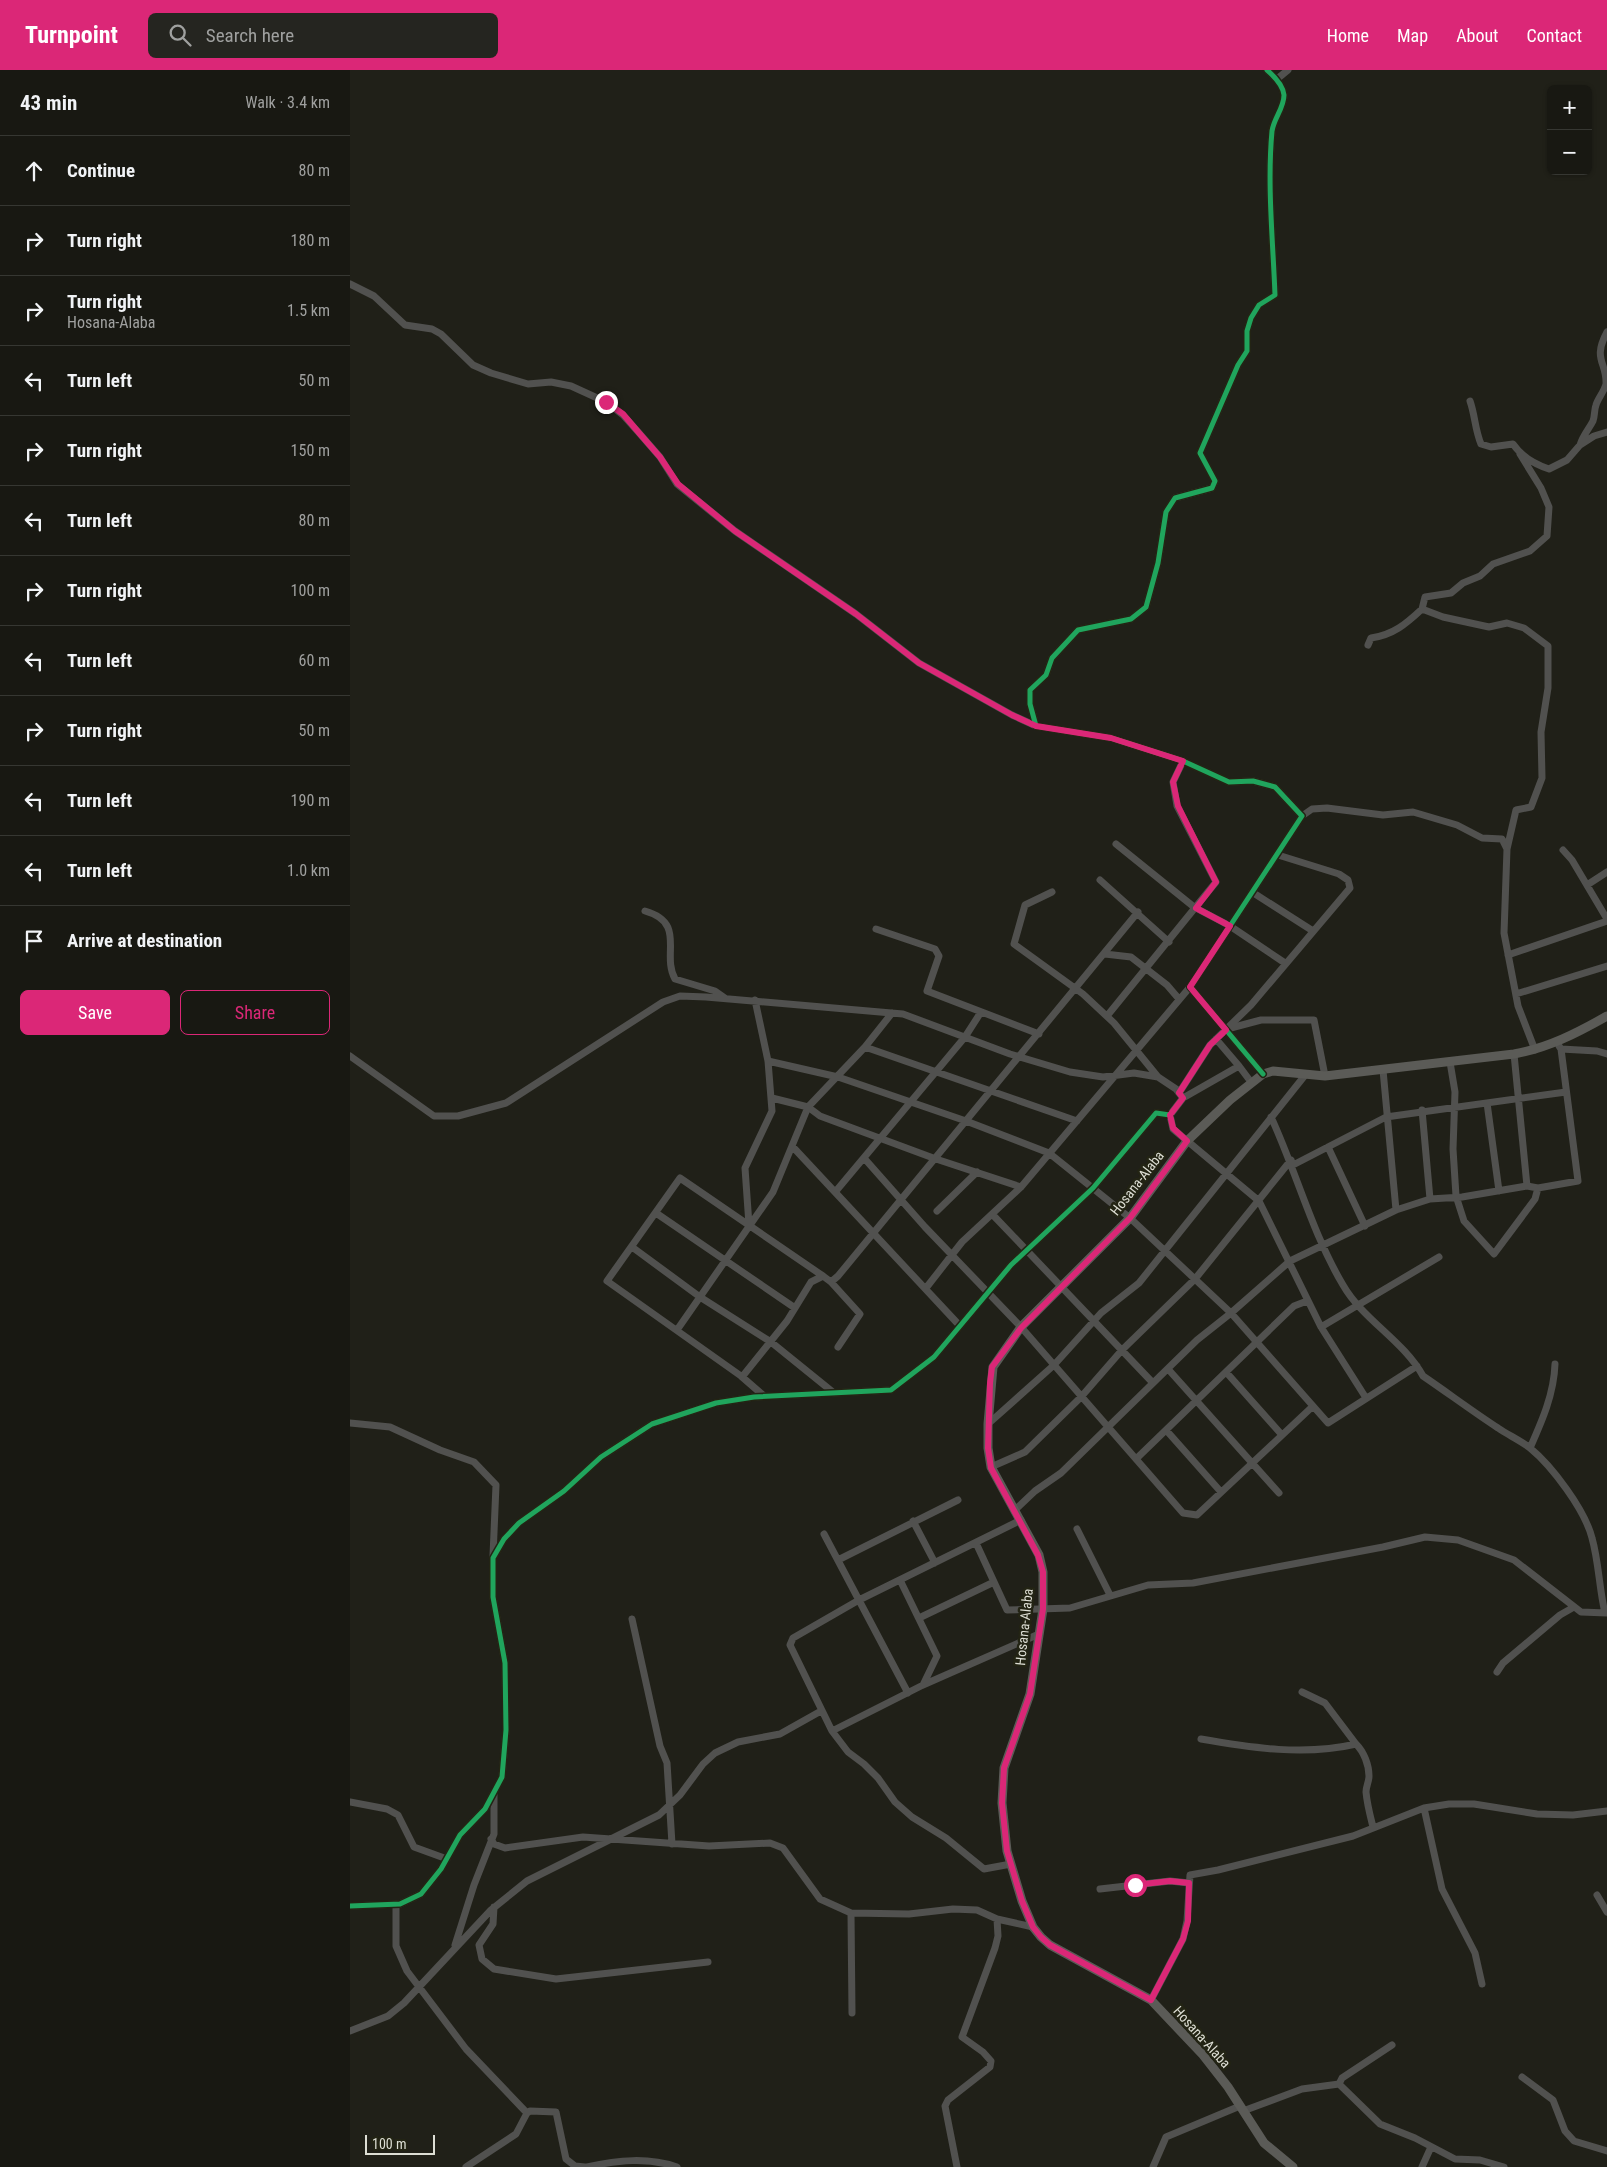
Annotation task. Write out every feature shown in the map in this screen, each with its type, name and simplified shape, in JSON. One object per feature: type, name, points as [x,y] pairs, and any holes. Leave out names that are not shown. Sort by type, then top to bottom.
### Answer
[{"type":"main road","points":[[1263,1074],[1273,1070],[1325,1076],[1514,1054],[1558,1045],[1607,1016]]},
{"type":"main road","name":"Hosana-Alaba","points":[[1263,1074],[1187,1141],[1130,1218],[1061,1285],[1021,1328],[992,1367],[988,1448],[991,1468],[1003,1492],[1021,1520],[1038,1555],[1043,1572],[1043,1609],[1030,1694],[1004,1768],[1002,1803],[1007,1851],[1022,1901],[1033,1927],[1050,1945],[1151,2000],[1203,2055],[1264,2143],[1293,2167]]},
{"type":"street","points":[[1036,726],[1030,704],[1030,690],[1046,675],[1052,658],[1078,630],[1131,619],[1146,606],[1158,563],[1166,512],[1175,498],[1212,488],[1215,480],[1200,453],[1238,365],[1247,351],[1247,331],[1251,318],[1259,305],[1275,295],[1271,184],[1272,128],[1281,108],[1284,93],[1277,79],[1267,70]]},
{"type":"street","points":[[1277,79],[1288,70]]},
{"type":"street","points":[[350,284],[374,296],[405,325],[432,329],[441,334],[473,365],[491,373],[528,384],[551,382],[571,386],[606,402],[623,414],[660,457],[678,484],[735,531],[856,614],[919,663],[1012,715],[1036,726],[1111,738],[1183,761],[1229,782],[1253,781],[1276,787],[1302,816]]},
{"type":"street","points":[[1580,445],[1584,433],[1594,420],[1595,406],[1606,384],[1606,369],[1600,353],[1600,344],[1607,332]]},
{"type":"street","points":[[1368,645],[1371,638],[1386,636],[1402,628],[1422,610],[1425,597],[1450,593],[1463,583],[1480,576],[1493,564],[1530,551],[1547,536],[1549,507],[1541,488],[1514,444],[1491,447],[1481,444],[1475,430],[1474,412],[1470,401]]},
{"type":"street","points":[[1520,454],[1538,466],[1549,469],[1567,460],[1580,445],[1594,436],[1607,432]]},
{"type":"street","points":[[1422,610],[1443,617],[1489,627],[1507,623],[1524,628],[1548,646],[1548,688],[1541,732],[1542,778],[1531,806],[1516,810],[1507,849],[1503,922],[1516,994],[1535,1050]]},
{"type":"street","points":[[1107,1016],[1216,882],[1178,806],[1173,782],[1183,761]]},
{"type":"street","points":[[926,1288],[952,1255],[1020,1187],[1190,987],[1302,816],[1312,809],[1327,808],[1356,810],[1383,815],[1413,812],[1457,825],[1482,838],[1502,839],[1507,849]]},
{"type":"street","points":[[1116,844],[1196,908],[1230,926],[1285,963]]},
{"type":"street","points":[[1508,955],[1607,920],[1572,860],[1563,850]]},
{"type":"street","points":[[1278,855],[1339,874],[1348,880],[1350,888],[1251,1005],[1210,1045],[1170,1115],[1173,1128],[1228,1172],[1259,1201],[1321,1327],[1366,1398]]},
{"type":"street","points":[[1587,885],[1607,872]]},
{"type":"street","points":[[1100,880],[1138,912],[1168,942]]},
{"type":"street","points":[[1052,892],[1025,905],[1014,944],[1076,989],[1107,1016],[1135,1052],[1158,1077],[1181,1095]]},
{"type":"street","points":[[1252,892],[1313,931]]},
{"type":"street","points":[[645,911],[662,918],[668,927],[672,940],[671,971],[675,979],[715,991],[725,998]]},
{"type":"street","points":[[831,1282],[936,1159],[1138,912]]},
{"type":"street","points":[[876,929],[935,949],[939,956],[927,991],[1039,1034]]},
{"type":"street","points":[[1105,954],[1131,957],[1147,968],[1179,999]]},
{"type":"street","points":[[1516,994],[1607,966]]},
{"type":"street","points":[[1190,987],[1263,1074]]},
{"type":"street","points":[[350,1056],[434,1116],[458,1116],[506,1103],[662,1002],[680,996],[755,1000],[903,1014],[1020,1057],[1070,1072],[1103,1076],[1134,1073],[1158,1077]]},
{"type":"street","points":[[750,1226],[745,1168],[772,1112],[768,1061],[755,1000]]},
{"type":"street","points":[[836,1191],[965,1037],[981,1012]]},
{"type":"street","points":[[677,1330],[773,1192],[808,1107],[865,1047],[892,1013]]},
{"type":"street","points":[[1226,1030],[1261,1020],[1314,1020],[1325,1076]]},
{"type":"street","points":[[1216,1039],[1252,1082]]},
{"type":"street","points":[[1015,1510],[1035,1491],[1061,1473],[1197,1340],[1232,1314],[1290,1261],[1396,1210],[1430,1199],[1462,1197],[1528,1186],[1538,1188],[1578,1181],[1558,1045],[1607,1054]]},
{"type":"street","points":[[865,1047],[1077,1121]]},
{"type":"street","points":[[1514,1054],[1528,1186]]},
{"type":"street","points":[[768,1061],[838,1077],[966,1121],[1049,1153],[1130,1218],[1232,1314],[1328,1423],[1417,1366]]},
{"type":"street","points":[[1450,1062],[1455,1092],[1456,1196],[1464,1221],[1494,1254],[1535,1199],[1538,1188]]},
{"type":"street","points":[[1181,1095],[1239,1066]]},
{"type":"street","points":[[1383,1070],[1396,1210]]},
{"type":"street","points":[[988,1424],[1054,1365],[1094,1320],[1139,1283],[1306,1074]]},
{"type":"street","points":[[991,1468],[1025,1452],[1081,1396],[1122,1350],[1195,1279],[1292,1163],[1386,1117],[1422,1110],[1454,1108],[1566,1092]]},
{"type":"street","points":[[772,1098],[808,1107],[820,1116],[936,1159],[1020,1187]]},
{"type":"street","points":[[1487,1103],[1500,1190]]},
{"type":"street","points":[[1422,1110],[1430,1199]]},
{"type":"street","points":[[493,1558],[504,1539],[519,1523],[564,1491],[601,1457],[652,1424],[716,1404],[764,1396],[891,1390],[934,1357],[1027,1250],[1093,1188],[1156,1113],[1170,1115]]},
{"type":"street","points":[[976,1543],[1007,1610],[1070,1608],[1148,1585],[1193,1582],[1383,1547],[1425,1537],[1458,1540],[1514,1560],[1545,1582],[1581,1612],[1606,1613],[1599,1590],[1592,1537],[1581,1512],[1563,1485],[1544,1461],[1530,1448],[1423,1376],[1417,1366],[1395,1341],[1357,1307],[1343,1285],[1323,1246],[1292,1163],[1271,1117]]},
{"type":"street","points":[[792,1146],[874,1231],[960,1326]]},
{"type":"street","points":[[1328,1147],[1365,1226]]},
{"type":"street","points":[[864,1158],[1021,1328],[1184,1514],[1197,1514],[1312,1407]]},
{"type":"street","points":[[937,1211],[977,1172]]},
{"type":"street","points":[[764,1396],[742,1377],[607,1281],[680,1178],[831,1282],[860,1314],[838,1347]]},
{"type":"street","points":[[656,1213],[726,1259],[795,1308]]},
{"type":"street","points":[[992,1214],[1154,1383]]},
{"type":"street","points":[[632,1247],[700,1297],[771,1342],[834,1393]]},
{"type":"street","points":[[1321,1327],[1439,1257]]},
{"type":"street","points":[[742,1377],[771,1342],[811,1282],[823,1276]]},
{"type":"street","points":[[1136,1459],[1294,1306],[1307,1301]]},
{"type":"street","points":[[1530,1448],[1544,1417],[1555,1378],[1555,1364]]},
{"type":"street","points":[[1168,1369],[1279,1493]]},
{"type":"street","points":[[1226,1372],[1282,1435]]},
{"type":"street","points":[[350,1423],[390,1427],[440,1450],[474,1462],[496,1485],[493,1596],[505,1663],[506,1730],[502,1777],[494,1795],[485,1809],[460,1835],[447,1859],[421,1894],[396,1904],[350,1906]]},
{"type":"street","points":[[1166,1430],[1222,1492]]},
{"type":"street","points":[[838,1560],[912,1521],[958,1500]]},
{"type":"street","points":[[1011,1864],[984,1869],[946,1838],[912,1817],[895,1802],[878,1778],[848,1752],[832,1731],[790,1645],[793,1638],[860,1600],[1021,1520]]},
{"type":"street","points":[[912,1521],[935,1563]]},
{"type":"street","points":[[1077,1529],[1110,1595]]},
{"type":"street","points":[[824,1534],[908,1693]]},
{"type":"street","points":[[900,1580],[937,1656],[923,1685]]},
{"type":"street","points":[[919,1618],[994,1582]]},
{"type":"street","points":[[1498,1672],[1503,1663],[1560,1615],[1574,1606]]},
{"type":"street","points":[[632,1619],[651,1708],[667,1763],[668,1806],[672,1844]]},
{"type":"street","points":[[832,1731],[923,1685],[1040,1634]]},
{"type":"street","points":[[1302,1692],[1325,1703],[1356,1744],[1362,1749],[1369,1777],[1366,1788],[1367,1806],[1373,1827]]},
{"type":"street","points":[[350,2031],[388,2016],[404,2003],[494,1907],[527,1881],[613,1840],[659,1815],[715,1754],[738,1742],[780,1734],[821,1711]]},
{"type":"street","points":[[1201,1739],[1258,1749],[1315,1750],[1356,1744]]},
{"type":"street","points":[[454,1948],[474,1885],[494,1834],[494,1795]]},
{"type":"street","points":[[350,1802],[372,1805],[398,1815],[414,1847],[447,1859]]},
{"type":"street","points":[[1151,2000],[1183,1939],[1188,1921],[1190,1875],[1218,1870],[1354,1836],[1424,1808],[1449,1804],[1474,1804],[1537,1814],[1574,1815],[1607,1811]]},
{"type":"street","points":[[1424,1808],[1442,1889],[1475,1953],[1482,1984]]},
{"type":"street","points":[[492,1839],[494,1844],[505,1848],[583,1837],[613,1840],[647,1840],[672,1844],[709,1846],[770,1843],[783,1848],[820,1899],[850,1913],[909,1914],[953,1909],[977,1910],[996,1919],[1033,1927]]},
{"type":"street","points":[[1100,1889],[1170,1881],[1189,1883]]},
{"type":"street","points":[[1597,1895],[1607,1912]]},
{"type":"street","points":[[396,1904],[396,1946],[407,1971],[466,2049],[527,2113],[556,2112],[566,2159],[574,2166],[586,2167],[609,2162],[638,2160],[677,2167]]},
{"type":"street","points":[[494,1907],[493,1924],[478,1945],[482,1959],[494,1969],[556,1979],[708,1962]]},
{"type":"street","points":[[850,1913],[852,2013]]},
{"type":"street","points":[[957,2167],[945,2106],[948,2100],[990,2067],[991,2061],[983,2052],[962,2037],[995,1948],[998,1936],[996,1919]]},
{"type":"street","points":[[1339,2084],[1342,2078],[1392,2045]]},
{"type":"street","points":[[1522,2077],[1553,2100],[1565,2131],[1574,2141],[1607,2151]]},
{"type":"street","points":[[1153,2167],[1166,2137],[1302,2089],[1339,2084]]},
{"type":"street","points":[[1339,2084],[1380,2124],[1455,2159],[1480,2160],[1504,2167]]},
{"type":"street","points":[[466,2167],[516,2134],[527,2113]]},
{"type":"street","points":[[1422,2167],[1431,2147]]},
{"type":"cycle path","points":[[1263,1074],[1190,987],[1302,816],[1275,787],[1253,781],[1229,782],[1183,761],[1111,738],[1036,726],[1030,704],[1030,690],[1046,675],[1052,658],[1078,630],[1131,619],[1146,607],[1158,563],[1166,512],[1175,498],[1212,488],[1215,481],[1200,453],[1238,365],[1247,351],[1247,331],[1251,318],[1259,305],[1275,295],[1270,192],[1271,151],[1273,126],[1284,100],[1284,95],[1280,84],[1267,70]]},
{"type":"cycle path","points":[[350,1906],[400,1904],[421,1894],[441,1869],[460,1835],[485,1809],[502,1777],[506,1730],[505,1663],[493,1597],[493,1558],[504,1539],[519,1523],[564,1491],[601,1457],[652,1424],[716,1403],[754,1397],[891,1390],[934,1357],[1011,1265],[1093,1188],[1156,1113],[1170,1115]]},
{"type":"route","points":[[606,402],[623,414],[660,457],[678,484],[735,531],[807,578],[919,663],[1012,715],[1036,726],[1111,738],[1183,761],[1173,782],[1178,806],[1216,882],[1196,908],[1230,926],[1190,987],[1226,1030],[1210,1045],[1179,1093],[1183,1098],[1170,1115],[1173,1128],[1187,1141],[1130,1218],[1061,1285],[1021,1328],[992,1367],[988,1424],[988,1448],[991,1468],[1003,1492],[1021,1520],[1038,1555],[1043,1572],[1043,1609],[1030,1694],[1004,1768],[1002,1803],[1007,1851],[1022,1901],[1033,1927],[1041,1937],[1050,1945],[1151,2000],[1183,1939],[1188,1921],[1189,1883],[1170,1881],[1135,1885]]}]
